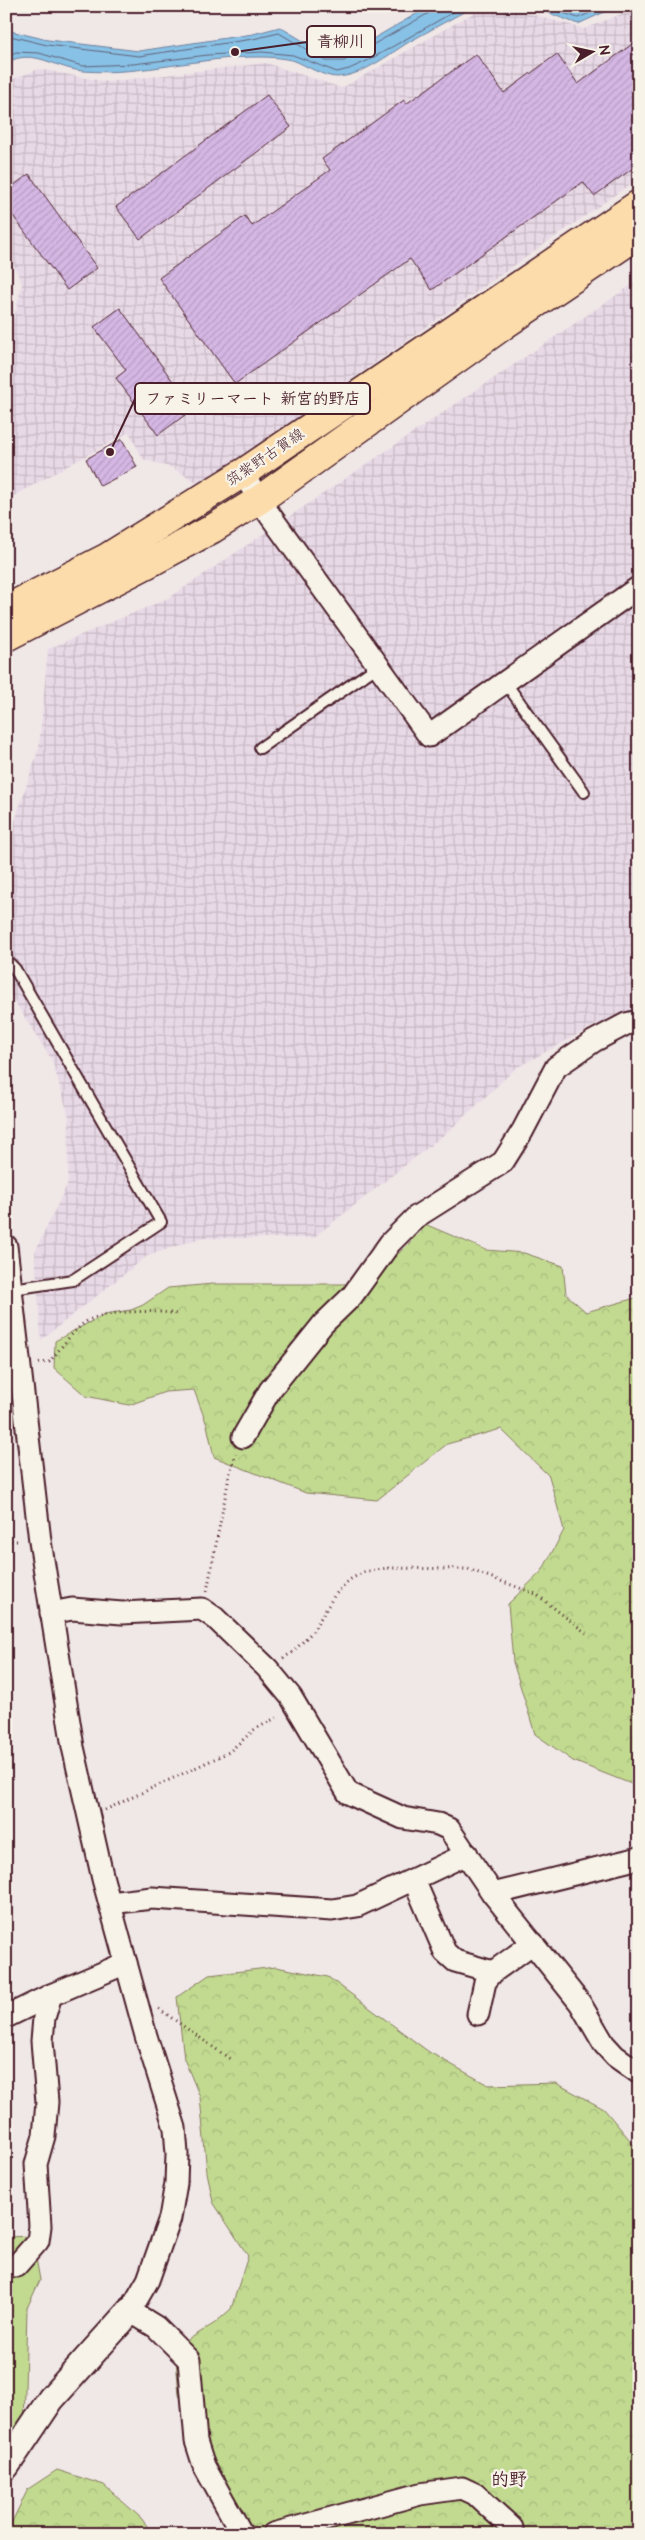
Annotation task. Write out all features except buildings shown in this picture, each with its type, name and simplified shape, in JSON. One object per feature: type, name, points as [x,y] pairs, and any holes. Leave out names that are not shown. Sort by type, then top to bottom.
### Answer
[{"type":"main road","name":"筑紫野古賀線","points":[[6,609],[108,556],[243,473],[639,204]]},
{"type":"main road","name":"筑紫野古賀線","points":[[6,637],[179,548],[259,500],[504,324],[639,234]]},
{"type":"street","points":[[243,473],[259,500],[429,736],[639,587]]},
{"type":"street","points":[[243,1437],[270,1390],[323,1324],[352,1296],[390,1243],[416,1217],[503,1162],[524,1130],[556,1067],[594,1041],[626,1024],[639,1020]]},
{"type":"street","points":[[6,1246],[40,1541],[73,1747],[88,1816],[126,1963],[175,2128],[177,2154],[176,2183],[170,2218],[148,2280],[130,2311],[51,2400],[6,2466]]},
{"type":"street","points":[[51,1613],[72,1609],[122,1613],[202,1609],[215,1618],[267,1668],[298,1706],[348,1793],[404,1818],[438,1824],[449,1829],[493,1894],[580,2003],[609,2050],[614,2056],[639,2073]]},
{"type":"street","points":[[110,1903],[152,1898],[332,1910],[357,1906],[467,1854]]},
{"type":"street","points":[[493,1894],[639,1858]]},
{"type":"street","points":[[414,1880],[445,1952],[456,1961],[493,1972]]},
{"type":"street","points":[[478,2014],[485,1982],[493,1972],[533,1944]]},
{"type":"street","points":[[6,2017],[51,1995],[126,1963]]},
{"type":"street","points":[[16,2266],[38,2241],[40,2226],[36,2164],[44,2136],[47,2102],[42,2041],[44,2018],[51,1995]]},
{"type":"street","points":[[130,2311],[156,2328],[189,2360],[196,2441],[204,2466],[242,2534]]},
{"type":"street","points":[[273,2534],[420,2494],[462,2488],[476,2494],[512,2528],[513,2534]]},
{"type":"lane","points":[[260,748],[378,666]]},
{"type":"lane","points":[[505,682],[584,792]]},
{"type":"lane","points":[[6,960],[15,969],[161,1222],[73,1280],[12,1289]]},
{"type":"path","points":[[21,1364],[49,1362],[88,1321],[140,1312],[162,1311],[177,1314]]},
{"type":"path","points":[[202,1609],[230,1472],[243,1437]]},
{"type":"path","points":[[267,1668],[293,1652],[313,1632],[334,1596],[349,1580],[364,1572],[387,1568],[468,1568],[536,1594],[586,1633]]},
{"type":"path","points":[[88,1816],[229,1752],[254,1730],[298,1706]]},
{"type":"path","points":[[138,2006],[149,2003],[230,2059]]},
{"type":"shaded area","points":[[639,7],[639,178],[201,485],[173,468],[143,459],[129,432],[6,500],[6,353],[22,284],[6,245],[6,82],[39,69],[107,82],[266,63],[342,88],[479,10],[510,8],[584,29]]},
{"type":"shaded area","points":[[639,280],[639,1012],[595,1025],[516,1068],[451,1129],[313,1238],[200,1238],[147,1256],[41,1340],[35,1252],[68,1183],[69,1117],[52,1060],[10,994],[6,978],[6,848],[39,748],[48,649],[169,598]]},
{"type":"green space","points":[[427,1225],[486,1250],[524,1253],[563,1266],[566,1294],[586,1312],[639,1297],[639,1787],[573,1761],[535,1734],[513,1662],[508,1604],[542,1571],[564,1530],[549,1476],[501,1429],[447,1444],[377,1500],[306,1493],[214,1457],[207,1425],[194,1390],[165,1392],[129,1405],[86,1396],[54,1368],[55,1341],[105,1314],[131,1310],[143,1305],[168,1288],[213,1284],[360,1284],[384,1268]]},
{"type":"green space","points":[[276,1967],[328,1977],[429,2052],[488,2085],[556,2083],[604,2109],[639,2151],[639,2534],[245,2534],[218,2483],[179,2395],[175,2348],[215,2323],[231,2309],[248,2256],[213,2202],[207,2172],[200,2097],[184,2059],[177,1997],[209,1975]]},
{"type":"green space","points":[[32,2236],[40,2280],[27,2308],[24,2430],[6,2440],[6,2237]]},
{"type":"green space","points":[[57,2470],[104,2485],[141,2518],[153,2534],[6,2534],[28,2489]]},
{"type":"water","points":[[430,6],[476,6],[409,42],[365,69],[346,76],[332,77],[295,61],[269,57],[216,59],[149,69],[105,72],[83,71],[26,57],[6,63],[6,30],[48,40],[139,51],[253,34],[280,27],[328,56],[343,56]]},
{"type":"water","points":[[529,6],[618,6],[578,24]]},
{"type":"waterway","points":[[6,267],[6,327]]},
{"type":"place","name":"青柳川","points":[[235,52]]},
{"type":"place","name":"ファミリーマート 新宮的野店","points":[[110,452]]},
{"type":"district","name":"的野","points":[[509,2479]]}]
